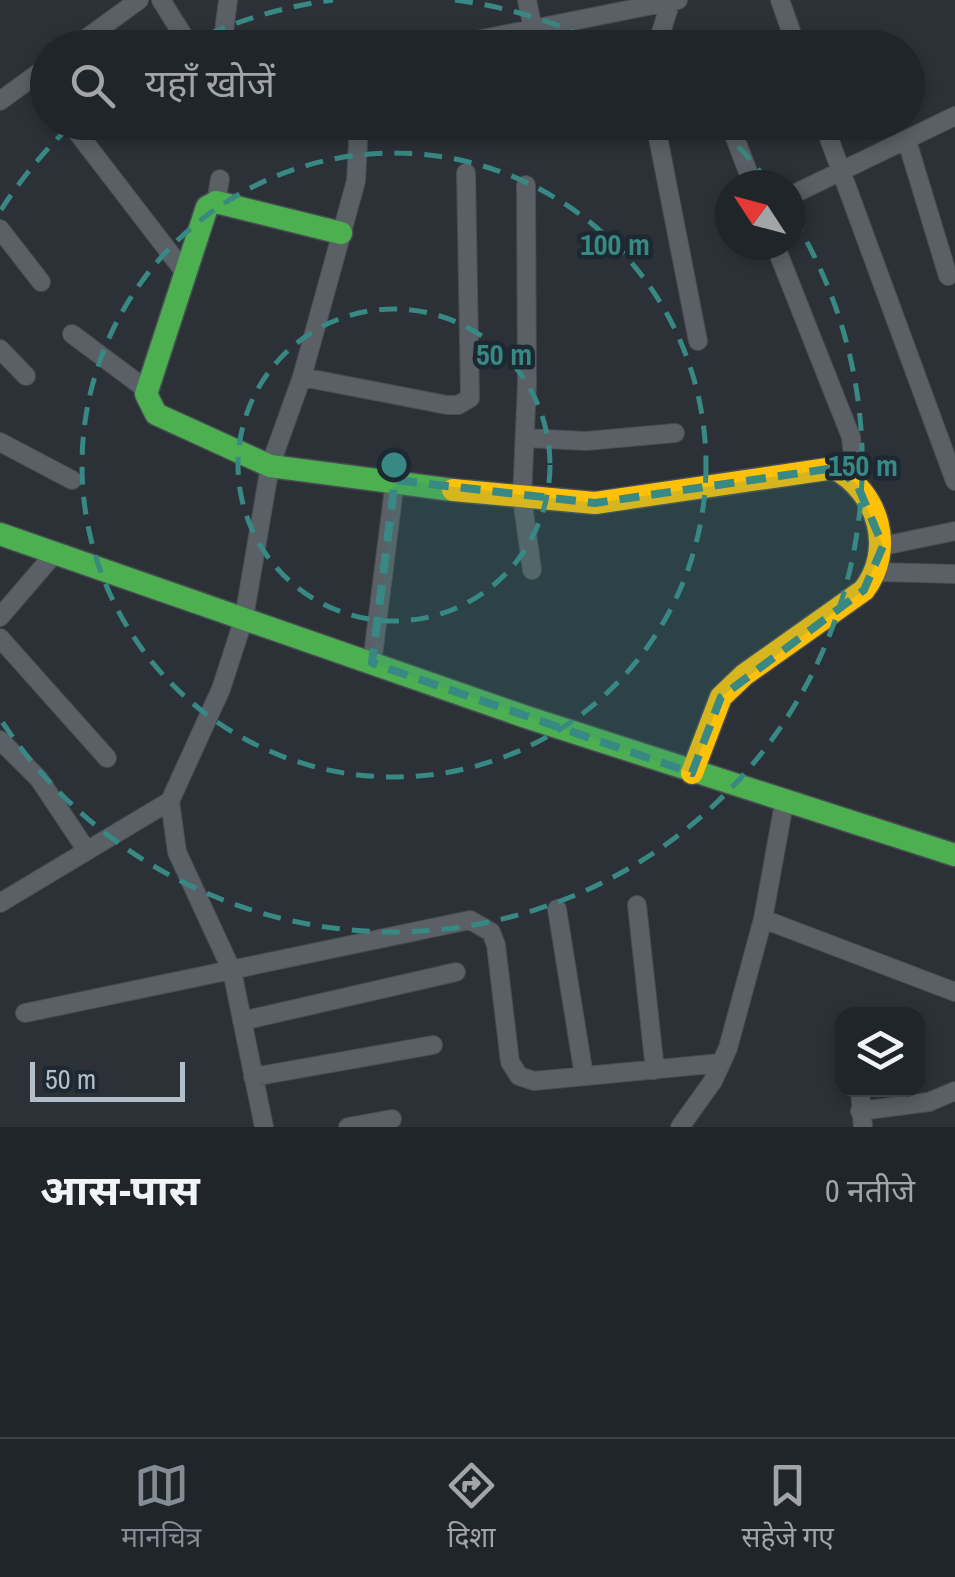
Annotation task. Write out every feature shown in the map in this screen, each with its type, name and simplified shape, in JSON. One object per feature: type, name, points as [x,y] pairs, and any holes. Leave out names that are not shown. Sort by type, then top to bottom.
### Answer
[{"type":"street","points":[[98,30],[139,0]]},
{"type":"street","points":[[162,0],[180,30]]},
{"type":"street","points":[[224,30],[228,0]]},
{"type":"street","points":[[527,0],[533,28]]},
{"type":"street","points":[[523,30],[678,0]]},
{"type":"street","points":[[780,0],[791,30]]},
{"type":"street","points":[[662,30],[671,1]]},
{"type":"street","points":[[0,101],[30,79]]},
{"type":"street","points":[[925,131],[955,116]]},
{"type":"street","points":[[84,140],[183,270]]},
{"type":"street","points":[[264,1127],[232,971],[177,852],[170,801],[222,689],[244,618],[270,466],[302,377],[356,182],[358,140]]},
{"type":"street","points":[[659,140],[698,340]]},
{"type":"street","points":[[737,140],[748,170]]},
{"type":"street","points":[[830,140],[955,482]]},
{"type":"street","points":[[805,189],[907,140],[948,276]]},
{"type":"street","points":[[302,377],[458,406],[470,398],[466,173]]},
{"type":"street","points":[[526,185],[522,498],[532,570]]},
{"type":"street","points":[[341,233],[218,190],[200,215],[183,270],[147,390],[152,408],[164,419],[270,466],[522,498],[596,502],[834,468],[847,473],[865,500],[883,546],[878,572],[864,590],[744,675],[721,698],[692,773]]},
{"type":"street","points":[[0,229],[41,282]]},
{"type":"street","points":[[781,260],[851,437],[854,457],[847,473]]},
{"type":"street","points":[[72,334],[147,390]]},
{"type":"street","points":[[0,349],[26,376]]},
{"type":"street","points":[[525,438],[586,441],[675,433]]},
{"type":"street","points":[[0,442],[72,480]]},
{"type":"street","points":[[372,663],[394,480]]},
{"type":"street","points":[[883,546],[955,530]]},
{"type":"street","points":[[0,534],[692,773],[785,798],[955,856]]},
{"type":"street","points":[[0,617],[55,553]]},
{"type":"street","points":[[878,572],[955,574]]},
{"type":"street","points":[[0,638],[108,758]]},
{"type":"street","points":[[0,740],[39,779],[87,851]]},
{"type":"street","points":[[680,1127],[721,1063],[762,919],[785,798]]},
{"type":"street","points":[[0,903],[170,801]]},
{"type":"street","points":[[637,905],[654,1070]]},
{"type":"street","points":[[557,909],[584,1076]]},
{"type":"street","points":[[762,919],[955,992]]},
{"type":"street","points":[[24,1013],[470,920],[491,932],[496,946],[510,1062],[519,1076],[534,1081],[721,1063]]},
{"type":"street","points":[[242,1021],[456,972]]},
{"type":"street","points":[[253,1077],[433,1045]]},
{"type":"street","points":[[861,1119],[955,1091]]},
{"type":"street","points":[[348,1127],[392,1119]]},
{"type":"highlighted area","points":[[834,468],[857,484],[883,546],[864,590],[721,697],[692,773],[372,663],[395,480],[595,503]]},
{"type":"traffic: fast","points":[[341,233],[216,202],[207,207],[146,394],[156,414],[270,466],[453,490]]},
{"type":"traffic: fast","points":[[0,534],[526,717],[955,855]]},
{"type":"traffic: slow","points":[[453,490],[595,503],[834,468],[862,492],[878,523],[880,540],[879,557],[864,590],[744,675],[721,697],[692,773]]}]
